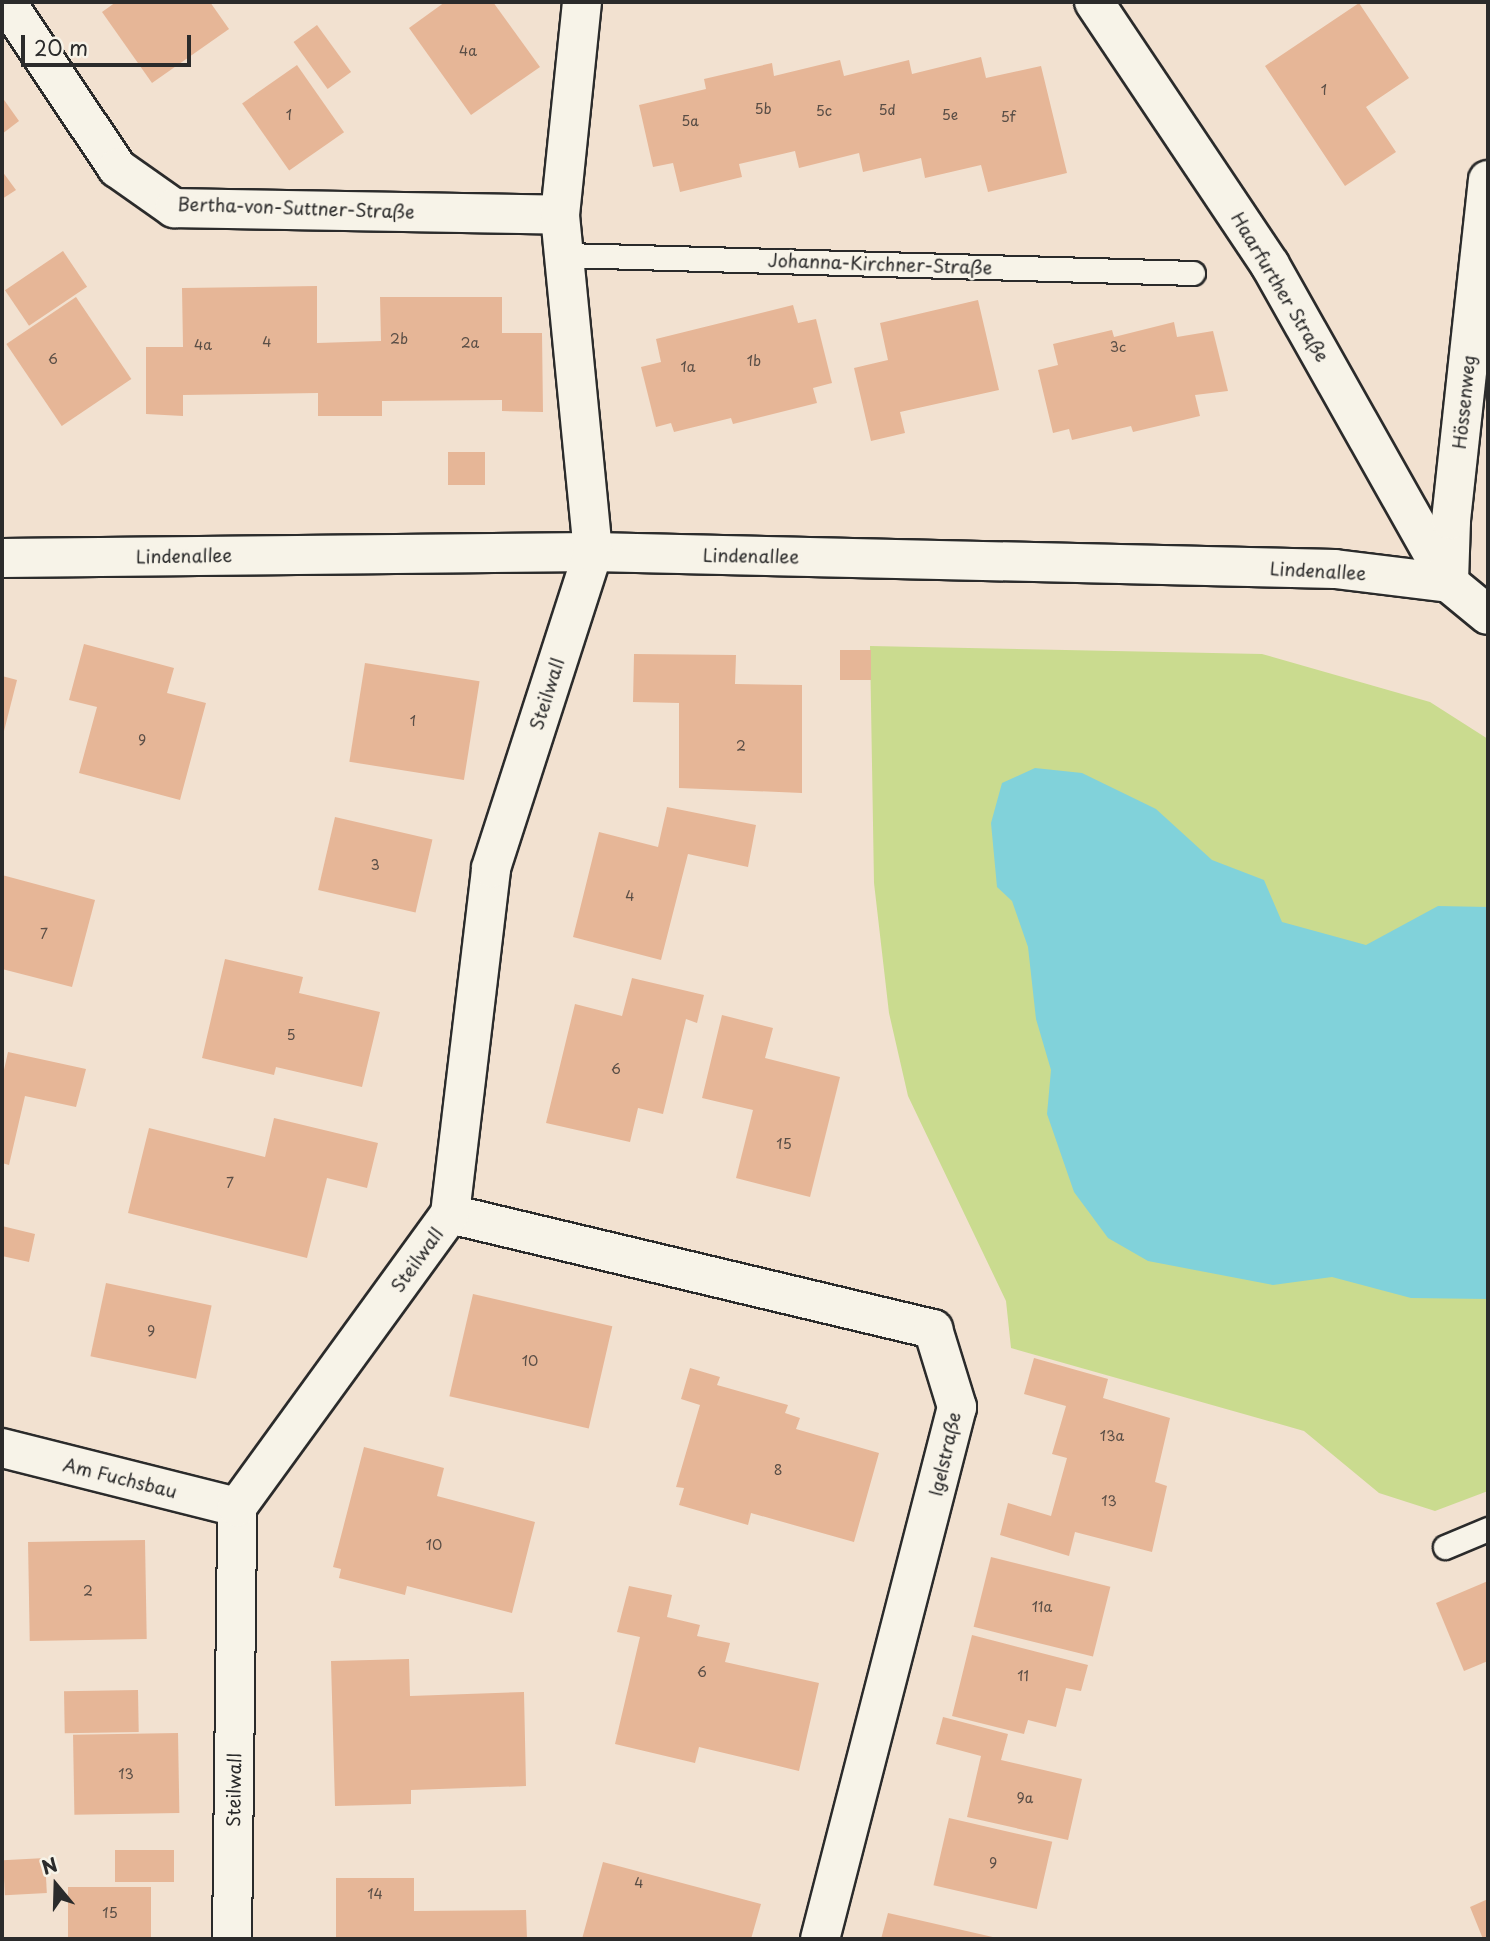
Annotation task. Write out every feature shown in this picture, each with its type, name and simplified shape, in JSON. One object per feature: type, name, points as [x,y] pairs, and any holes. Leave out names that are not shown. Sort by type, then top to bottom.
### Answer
[{"type":"street","name":"Bertha-von-Suttner-Straße","points":[[6,2],[117,168],[174,208],[560,215]]},
{"type":"street","points":[[582,2],[560,215],[593,552]]},
{"type":"street","name":"Haarfurther Straße","points":[[1094,2],[1270,265],[1449,583]]},
{"type":"street","name":"Hössenweg","points":[[1449,583],[1451,520],[1488,180]]},
{"type":"street","name":"Lindenallee","points":[[2,558],[593,552],[1335,569],[1449,583]]},
{"type":"street","name":"Steilwall","points":[[232,1939],[237,1507],[450,1214],[491,868],[593,552]]},
{"type":"street","points":[[1449,583],[1488,615]]},
{"type":"street","name":"Igelstraße","points":[[450,1214],[933,1329],[957,1407],[820,1939]]},
{"type":"street","name":"Am Fuchsbau","points":[[2,1448],[237,1507]]},
{"type":"lane","name":"Johanna-Kirchner-Straße","points":[[566,255],[1194,273]]},
{"type":"lane","points":[[1445,1547],[1488,1529]]},
{"type":"green space","points":[[870,646],[1262,654],[1430,702],[1488,739],[1488,1491],[1435,1511],[1379,1493],[1304,1431],[1011,1348],[1006,1301],[908,1096],[889,1013],[874,883]]},
{"type":"water","points":[[1035,768],[1082,773],[1156,809],[1212,860],[1264,880],[1282,922],[1366,945],[1438,906],[1488,907],[1488,1299],[1411,1298],[1332,1277],[1273,1285],[1148,1261],[1108,1238],[1074,1192],[1047,1114],[1051,1070],[1036,1019],[1028,947],[1012,901],[997,887],[991,823],[1002,783]]},
{"type":"building","points":[[116,2],[210,2],[229,29],[152,83],[102,12]]},
{"type":"building","points":[[445,2],[493,2],[540,67],[471,115],[409,28]]},
{"type":"building","points":[[1359,3],[1409,78],[1366,107],[1396,152],[1345,186],[1265,66]]},
{"type":"building","points":[[317,25],[351,72],[328,89],[294,42]]},
{"type":"building","points":[[981,57],[986,78],[1041,66],[1067,173],[988,192],[981,165],[925,178],[921,158],[863,172],[859,153],[799,168],[795,151],[739,164],[742,177],[680,192],[673,163],[653,167],[639,105],[706,89],[704,79],[772,63],[774,76],[840,60],[844,76],[909,60],[912,74]]},
{"type":"building","points":[[297,65],[344,132],[289,171],[242,103]]},
{"type":"building","points":[[2,97],[19,121],[2,134]]},
{"type":"building","points":[[2,171],[16,190],[2,199]]},
{"type":"building","points":[[63,251],[87,287],[29,326],[5,290]]},
{"type":"building","points":[[317,286],[317,343],[381,341],[380,297],[502,297],[502,333],[542,333],[543,412],[502,411],[502,400],[382,401],[382,416],[318,416],[318,393],[183,395],[183,416],[146,414],[146,347],[183,347],[182,288]]},
{"type":"building","points":[[76,297],[131,379],[62,426],[6,344]]},
{"type":"building","points":[[978,300],[999,390],[900,412],[905,433],[871,441],[854,368],[888,360],[880,323]]},
{"type":"building","points":[[793,305],[798,323],[816,319],[832,383],[813,388],[817,403],[733,424],[731,418],[674,432],[671,423],[656,427],[641,367],[661,362],[656,339]]},
{"type":"building","points":[[1174,322],[1177,337],[1213,331],[1228,391],[1195,395],[1200,416],[1133,432],[1131,426],[1072,440],[1069,429],[1053,433],[1038,370],[1058,365],[1053,344],[1112,330],[1114,337]]},
{"type":"building","points":[[448,452],[485,452],[485,485],[448,485]]},
{"type":"building","points":[[84,644],[174,668],[167,693],[206,703],[180,800],[79,773],[97,707],[69,700]]},
{"type":"building","points":[[840,650],[871,650],[871,680],[840,680]]},
{"type":"building","points":[[634,654],[736,655],[735,684],[802,685],[802,793],[679,788],[679,703],[633,702]]},
{"type":"building","points":[[365,663],[480,681],[464,780],[349,762]]},
{"type":"building","points":[[2,676],[17,680],[3,735],[2,735]]},
{"type":"building","points":[[667,807],[756,825],[748,867],[688,854],[661,960],[573,937],[599,832],[658,847]]},
{"type":"building","points":[[335,817],[432,839],[416,913],[318,890]]},
{"type":"building","points":[[2,875],[95,900],[72,987],[2,969]]},
{"type":"building","points":[[225,959],[303,977],[299,993],[380,1012],[362,1087],[276,1067],[274,1075],[202,1058]]},
{"type":"building","points":[[632,978],[704,995],[697,1023],[686,1019],[663,1114],[638,1108],[630,1142],[546,1123],[575,1004],[622,1016]]},
{"type":"building","points":[[722,1015],[773,1028],[765,1058],[840,1077],[810,1197],[736,1178],[753,1110],[702,1098]]},
{"type":"building","points":[[8,1052],[86,1069],[76,1107],[25,1096],[9,1165],[2,1163],[2,1079]]},
{"type":"building","points":[[274,1118],[378,1143],[367,1188],[327,1178],[307,1258],[128,1213],[149,1128],[265,1157]]},
{"type":"building","points":[[2,1226],[35,1234],[29,1262],[2,1256]]},
{"type":"building","points":[[106,1283],[212,1305],[196,1379],[90,1356]]},
{"type":"building","points":[[473,1294],[612,1326],[589,1428],[449,1396]]},
{"type":"building","points":[[1034,1358],[1108,1379],[1103,1398],[1170,1418],[1155,1482],[1167,1486],[1152,1552],[1075,1532],[1069,1556],[1000,1535],[1008,1503],[1051,1516],[1067,1458],[1052,1454],[1066,1406],[1024,1394]]},
{"type":"building","points":[[690,1368],[720,1377],[717,1385],[788,1405],[785,1413],[800,1418],[796,1429],[879,1453],[854,1542],[751,1513],[748,1525],[679,1505],[684,1488],[676,1487],[700,1405],[681,1399]]},
{"type":"building","points":[[364,1447],[444,1468],[437,1496],[535,1522],[512,1613],[407,1586],[405,1595],[339,1578],[341,1569],[333,1567]]},
{"type":"building","points":[[145,1540],[147,1639],[30,1641],[28,1542]]},
{"type":"building","points":[[991,1557],[1110,1587],[1093,1657],[974,1627]]},
{"type":"building","points":[[1488,1581],[1488,1661],[1464,1671],[1436,1603]]},
{"type":"building","points":[[629,1586],[672,1595],[667,1617],[700,1625],[697,1636],[730,1643],[725,1662],[819,1683],[799,1771],[699,1747],[695,1763],[615,1744],[640,1637],[617,1632]]},
{"type":"building","points":[[972,1635],[1088,1665],[1081,1691],[1066,1688],[1056,1727],[1028,1720],[1024,1734],[952,1716]]},
{"type":"building","points":[[409,1659],[410,1696],[524,1692],[526,1786],[411,1790],[411,1804],[335,1806],[331,1661]]},
{"type":"building","points":[[138,1690],[139,1732],[65,1733],[64,1691]]},
{"type":"building","points":[[943,1717],[1008,1734],[1001,1760],[1082,1779],[1068,1840],[967,1817],[981,1756],[936,1744]]},
{"type":"building","points":[[178,1733],[179,1813],[74,1815],[73,1735]]},
{"type":"building","points":[[949,1818],[1052,1842],[1037,1909],[933,1885]]},
{"type":"building","points":[[115,1850],[174,1850],[174,1882],[115,1882]]},
{"type":"building","points":[[45,1858],[47,1893],[5,1895],[3,1860]]},
{"type":"building","points":[[603,1862],[761,1904],[751,1939],[582,1939]]},
{"type":"building","points":[[336,1878],[414,1878],[414,1911],[526,1910],[527,1939],[336,1939]]},
{"type":"building","points":[[68,1887],[151,1887],[151,1939],[68,1939]]},
{"type":"building","points":[[1488,1899],[1488,1939],[1483,1939],[1470,1907]]},
{"type":"building","points":[[888,1913],[997,1938],[997,1939],[881,1939]]}]
